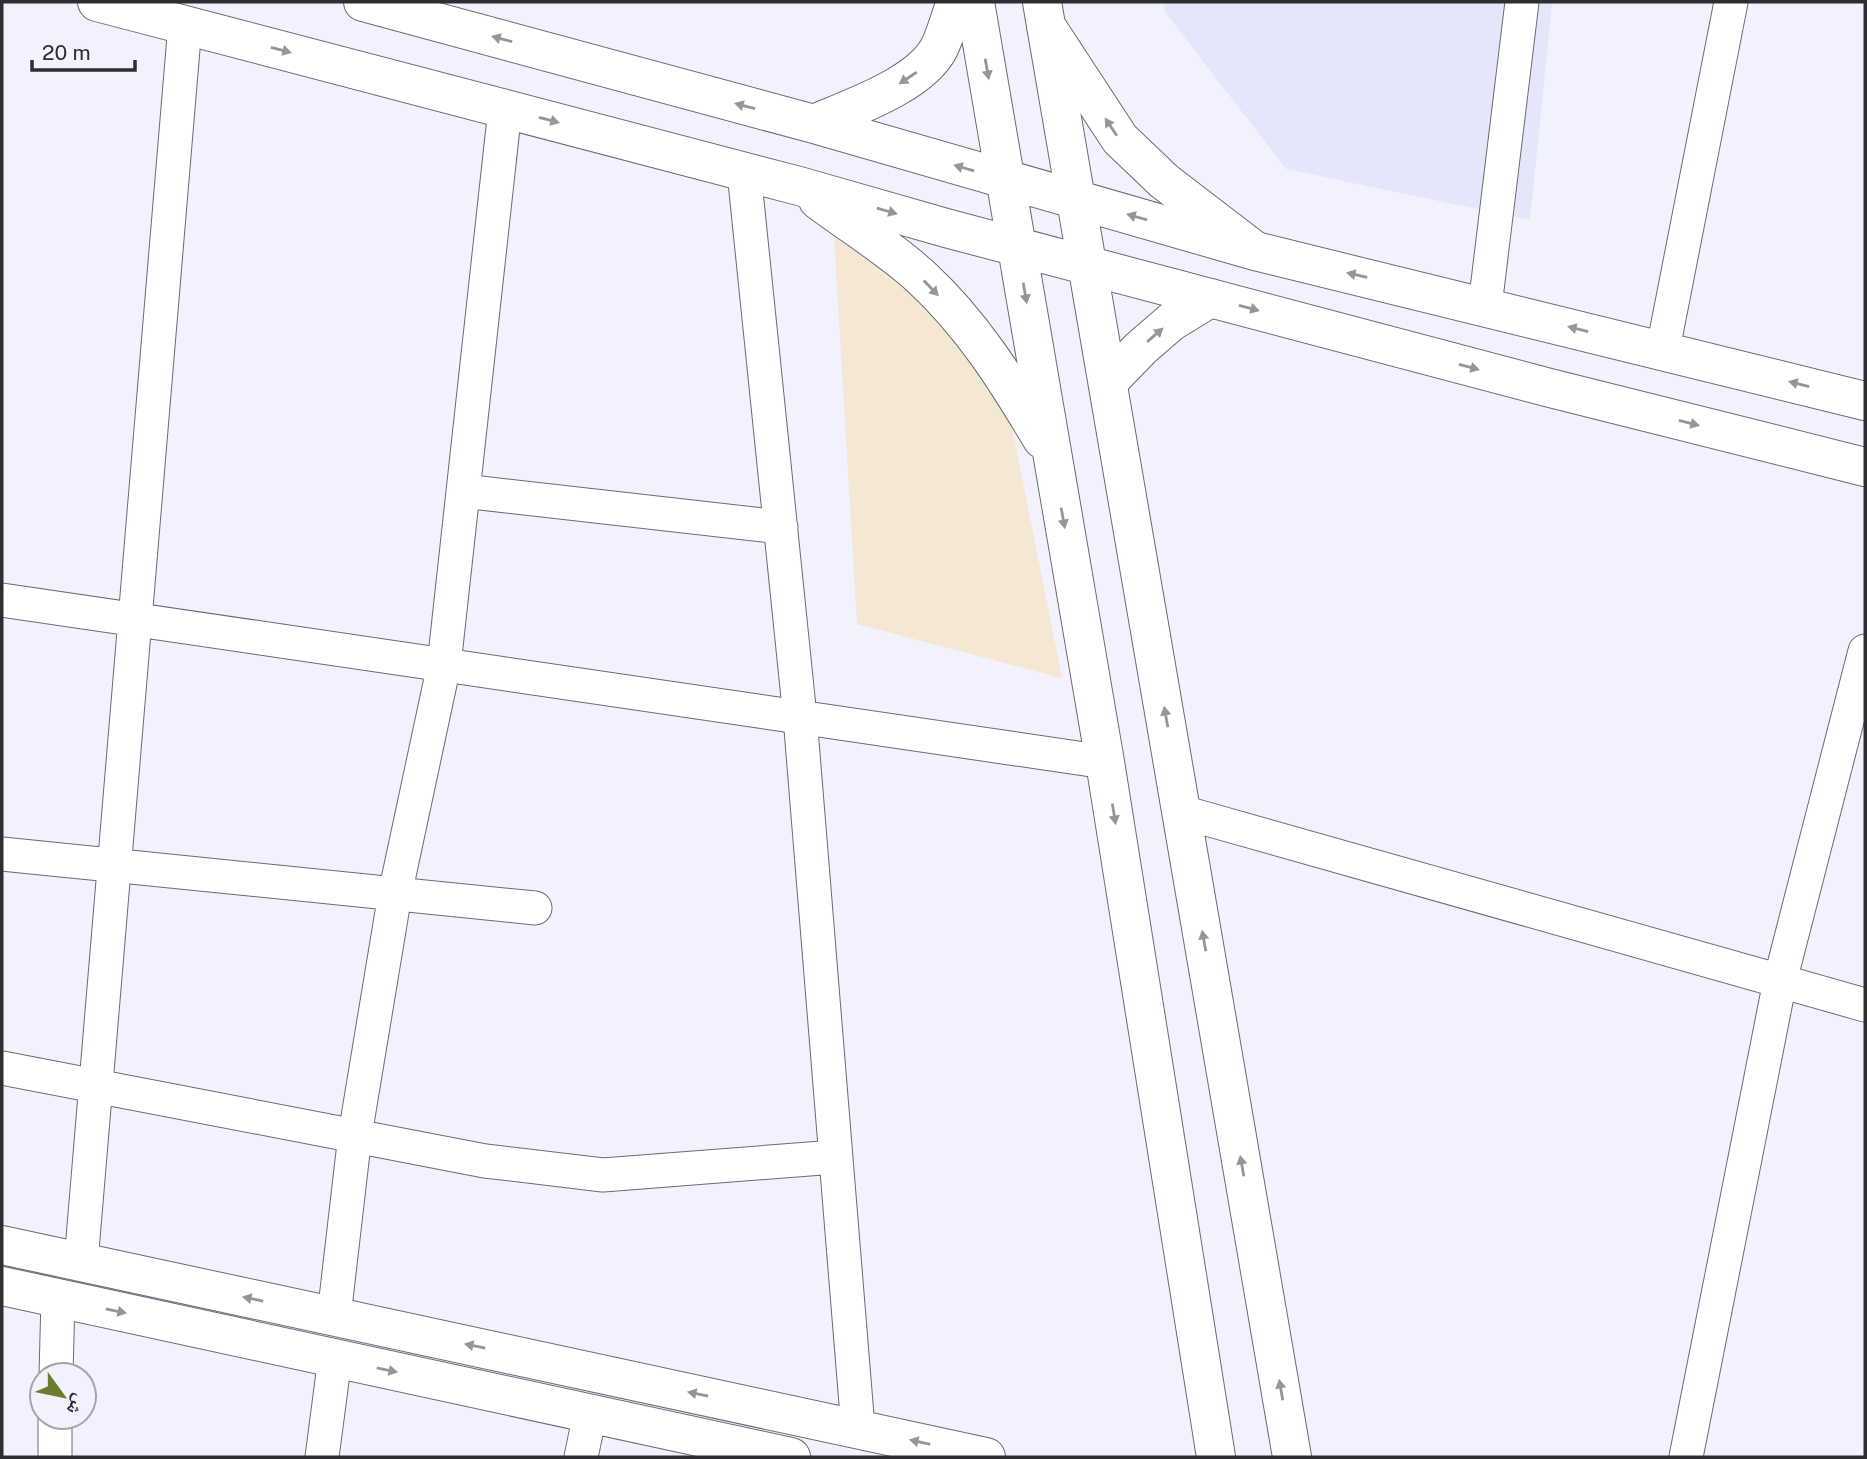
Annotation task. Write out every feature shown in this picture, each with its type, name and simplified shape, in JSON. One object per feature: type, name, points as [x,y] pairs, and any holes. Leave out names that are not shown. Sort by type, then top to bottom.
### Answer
[{"type":"main road","points":[[97,2],[799,186],[1017,247],[1537,385],[1865,467]]},
{"type":"main road","points":[[363,2],[814,124],[1255,251],[1663,349],[1865,401]]},
{"type":"main road","points":[[814,124],[884,94],[917,72],[938,50],[956,2]]},
{"type":"main road","points":[[975,2],[1105,762],[1216,1457]]},
{"type":"main road","points":[[1044,14],[1120,139],[1164,181],[1255,251]]},
{"type":"main road","points":[[1044,14],[1292,1457]]},
{"type":"main road","points":[[799,186],[920,276],[970,328],[1006,377],[1053,459]]},
{"type":"main road","points":[[1108,383],[1141,348],[1171,322],[1210,298]]},
{"type":"main road","points":[[2,1245],[986,1457]]},
{"type":"main road","points":[[2,1286],[791,1457]]},
{"type":"street","points":[[1485,306],[1522,2]]},
{"type":"street","points":[[1663,349],[1731,2]]},
{"type":"street","points":[[81,1262],[185,25]]},
{"type":"street","points":[[334,1316],[355,1135],[395,894],[444,665],[505,109]]},
{"type":"street","points":[[744,172],[800,717],[858,1428]]},
{"type":"street","points":[[463,491],[780,527]]},
{"type":"street","points":[[2,600],[1105,762]]},
{"type":"street","points":[[1686,1457],[1780,981],[1865,651]]},
{"type":"street","points":[[1182,812],[1865,1005]]},
{"type":"street","points":[[2,854],[535,908]]},
{"type":"street","points":[[2,1068],[485,1161],[603,1175],[835,1157]]},
{"type":"street","points":[[56,1361],[58,1298]]},
{"type":"street","points":[[322,1457],[335,1358]]},
{"type":"street","points":[[581,1457],[590,1414]]},
{"type":"street","points":[[54,1457],[55,1431]]},
{"type":"shaded area","points":[[1163,2],[1552,2],[1530,220],[1286,169],[1165,12]]},
{"type":"shaded area","points":[[833,219],[921,250],[998,357],[1062,678],[857,624]]}]
